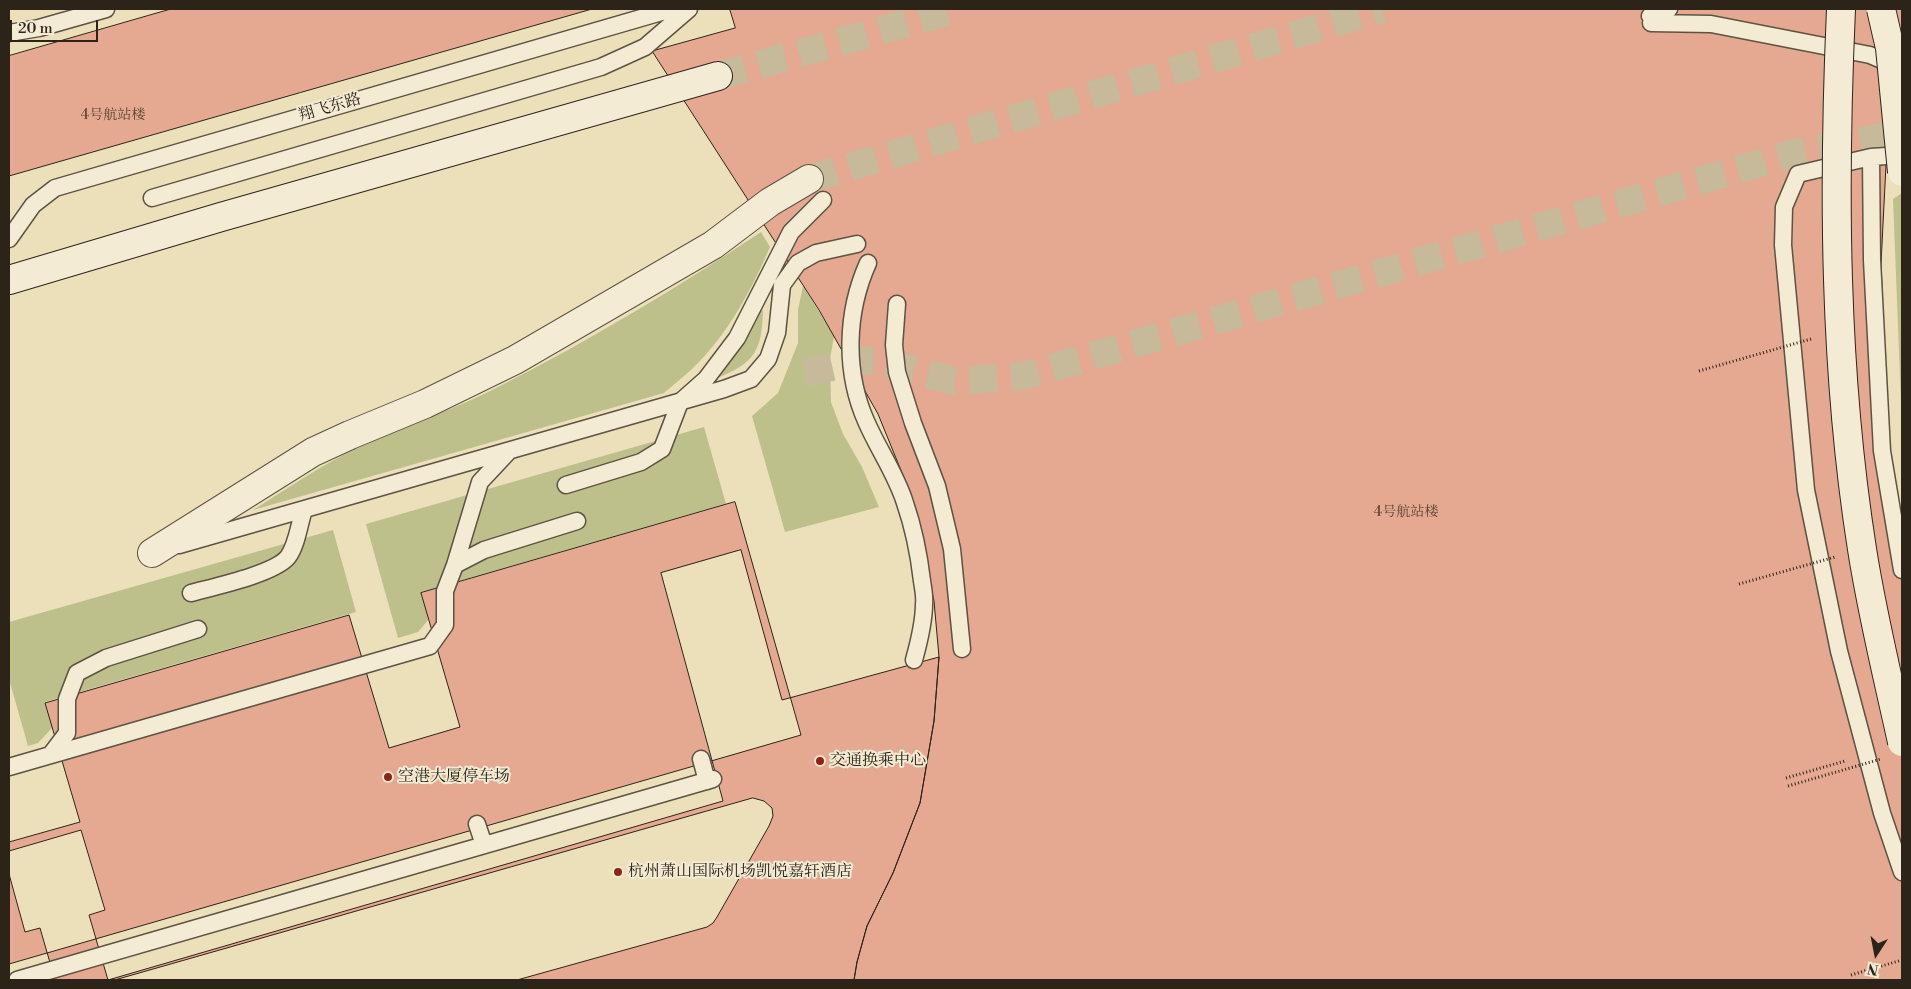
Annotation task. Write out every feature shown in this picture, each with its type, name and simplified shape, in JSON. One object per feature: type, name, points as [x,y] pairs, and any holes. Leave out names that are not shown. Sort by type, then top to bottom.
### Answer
[{"type":"main road","points":[[1841,9],[1837,92],[1836,194],[1839,331],[1848,432],[1862,550],[1893,750]]},
{"type":"main road","points":[[1881,9],[1896,58]]},
{"type":"main road","points":[[1894,9],[1902,172]]},
{"type":"main road","points":[[9,280],[221,217],[718,76]]},
{"type":"main road","points":[[152,553],[313,452],[426,404],[515,360],[713,245],[770,202],[816,190]]},
{"type":"lane","points":[[9,33],[39,28],[106,9]]},
{"type":"lane","name":"翔飞东路","points":[[9,239],[34,206],[55,188],[672,9]]},
{"type":"lane","points":[[152,198],[601,67],[645,47],[689,9]]},
{"type":"lane","points":[[1669,9],[1651,24],[1711,24],[1870,55],[1896,58]]},
{"type":"lane","points":[[1902,155],[1871,157],[1798,174],[1784,207],[1783,244],[1806,490],[1839,651],[1882,813],[1902,872]]},
{"type":"lane","points":[[1871,157],[1872,260],[1882,451],[1902,570]]},
{"type":"lane","points":[[566,485],[641,462],[662,449],[680,402],[706,379],[737,338],[791,232],[816,190]]},
{"type":"lane","points":[[152,553],[680,402],[751,379],[768,359],[777,333],[782,284],[798,263],[816,254],[857,244]]},
{"type":"lane","points":[[868,262],[861,278],[852,312],[849,346],[854,385],[865,420],[905,502],[918,552],[925,603],[914,660]]},
{"type":"lane","points":[[897,304],[894,346],[897,372],[913,423],[937,486],[952,549],[962,649]]},
{"type":"lane","points":[[9,767],[430,646],[445,625],[445,591],[455,565],[480,482],[509,451]]},
{"type":"lane","points":[[191,593],[266,571],[288,557],[304,510]]},
{"type":"lane","points":[[455,565],[484,550],[577,521]]},
{"type":"lane","points":[[51,754],[67,733],[67,699],[77,673],[106,658],[198,629]]},
{"type":"lane","points":[[17,980],[710,780],[701,759]]},
{"type":"lane","points":[[477,824],[484,845]]},
{"type":"path","points":[[1699,370],[1839,331]]},
{"type":"path","points":[[1739,584],[1862,550]]},
{"type":"path","points":[[1788,786],[1893,750]]},
{"type":"path","points":[[1786,778],[1866,755]]},
{"type":"path","points":[[1851,975],[1902,960]]},
{"type":"green space","points":[[1902,193],[1902,429],[1893,199]]},
{"type":"green space","points":[[761,232],[770,247],[755,280],[737,312],[704,357],[664,393],[253,510],[344,455],[483,395],[600,332]]},
{"type":"green space","points":[[803,286],[834,336],[830,359],[831,402],[843,434],[862,467],[879,507],[785,532],[752,416],[778,393],[798,343],[798,310]]},
{"type":"green space","points":[[763,310],[761,335],[754,353],[740,367],[717,378],[759,312]]},
{"type":"green space","points":[[704,427],[726,504],[422,592],[429,619],[418,632],[398,638],[366,524]]},
{"type":"green space","points":[[333,530],[356,612],[45,702],[53,727],[38,743],[28,746],[9,679],[9,622]]},
{"type":"building","points":[[171,9],[592,9],[9,176],[9,56]]},
{"type":"building","points":[[730,9],[1902,9],[1902,50],[1886,165],[1881,264],[1888,444],[1902,537],[1902,980],[854,980],[867,926],[893,873],[920,803],[934,721],[939,657],[934,601],[909,490],[878,414],[819,310],[652,51],[735,28]]},
{"type":"building","points":[[735,502],[801,735],[9,964],[9,842],[80,822],[45,703],[349,615],[389,748],[460,727],[421,593]]},
{"type":"building","name":"交通换乘中心","points":[[741,550],[782,700],[939,657],[934,721],[920,803],[893,873],[867,926],[854,980],[108,980],[723,801],[661,573]]},
{"type":"building","name":"杭州萧山国际机场凯悦嘉轩酒店","points":[[753,798],[764,801],[772,808],[773,816],[717,917],[707,927],[517,980],[115,980]]},
{"type":"building","points":[[81,830],[105,910],[89,915],[108,980],[55,980],[40,928],[25,932],[9,874],[9,851]]},
{"type":"tunnel","points":[[718,76],[957,9]]},
{"type":"tunnel","points":[[809,179],[1382,9]]},
{"type":"tunnel","points":[[805,373],[859,361],[880,361],[954,381],[1023,376],[1795,153],[1883,137],[1902,141]]},
{"type":"place","name":"交通换乘中心","points":[[820,761]]},
{"type":"place","name":"空港大厦停车场","points":[[388,777]]},
{"type":"place","name":"杭州萧山国际机场凯悦嘉轩酒店","points":[[618,872]]}]
